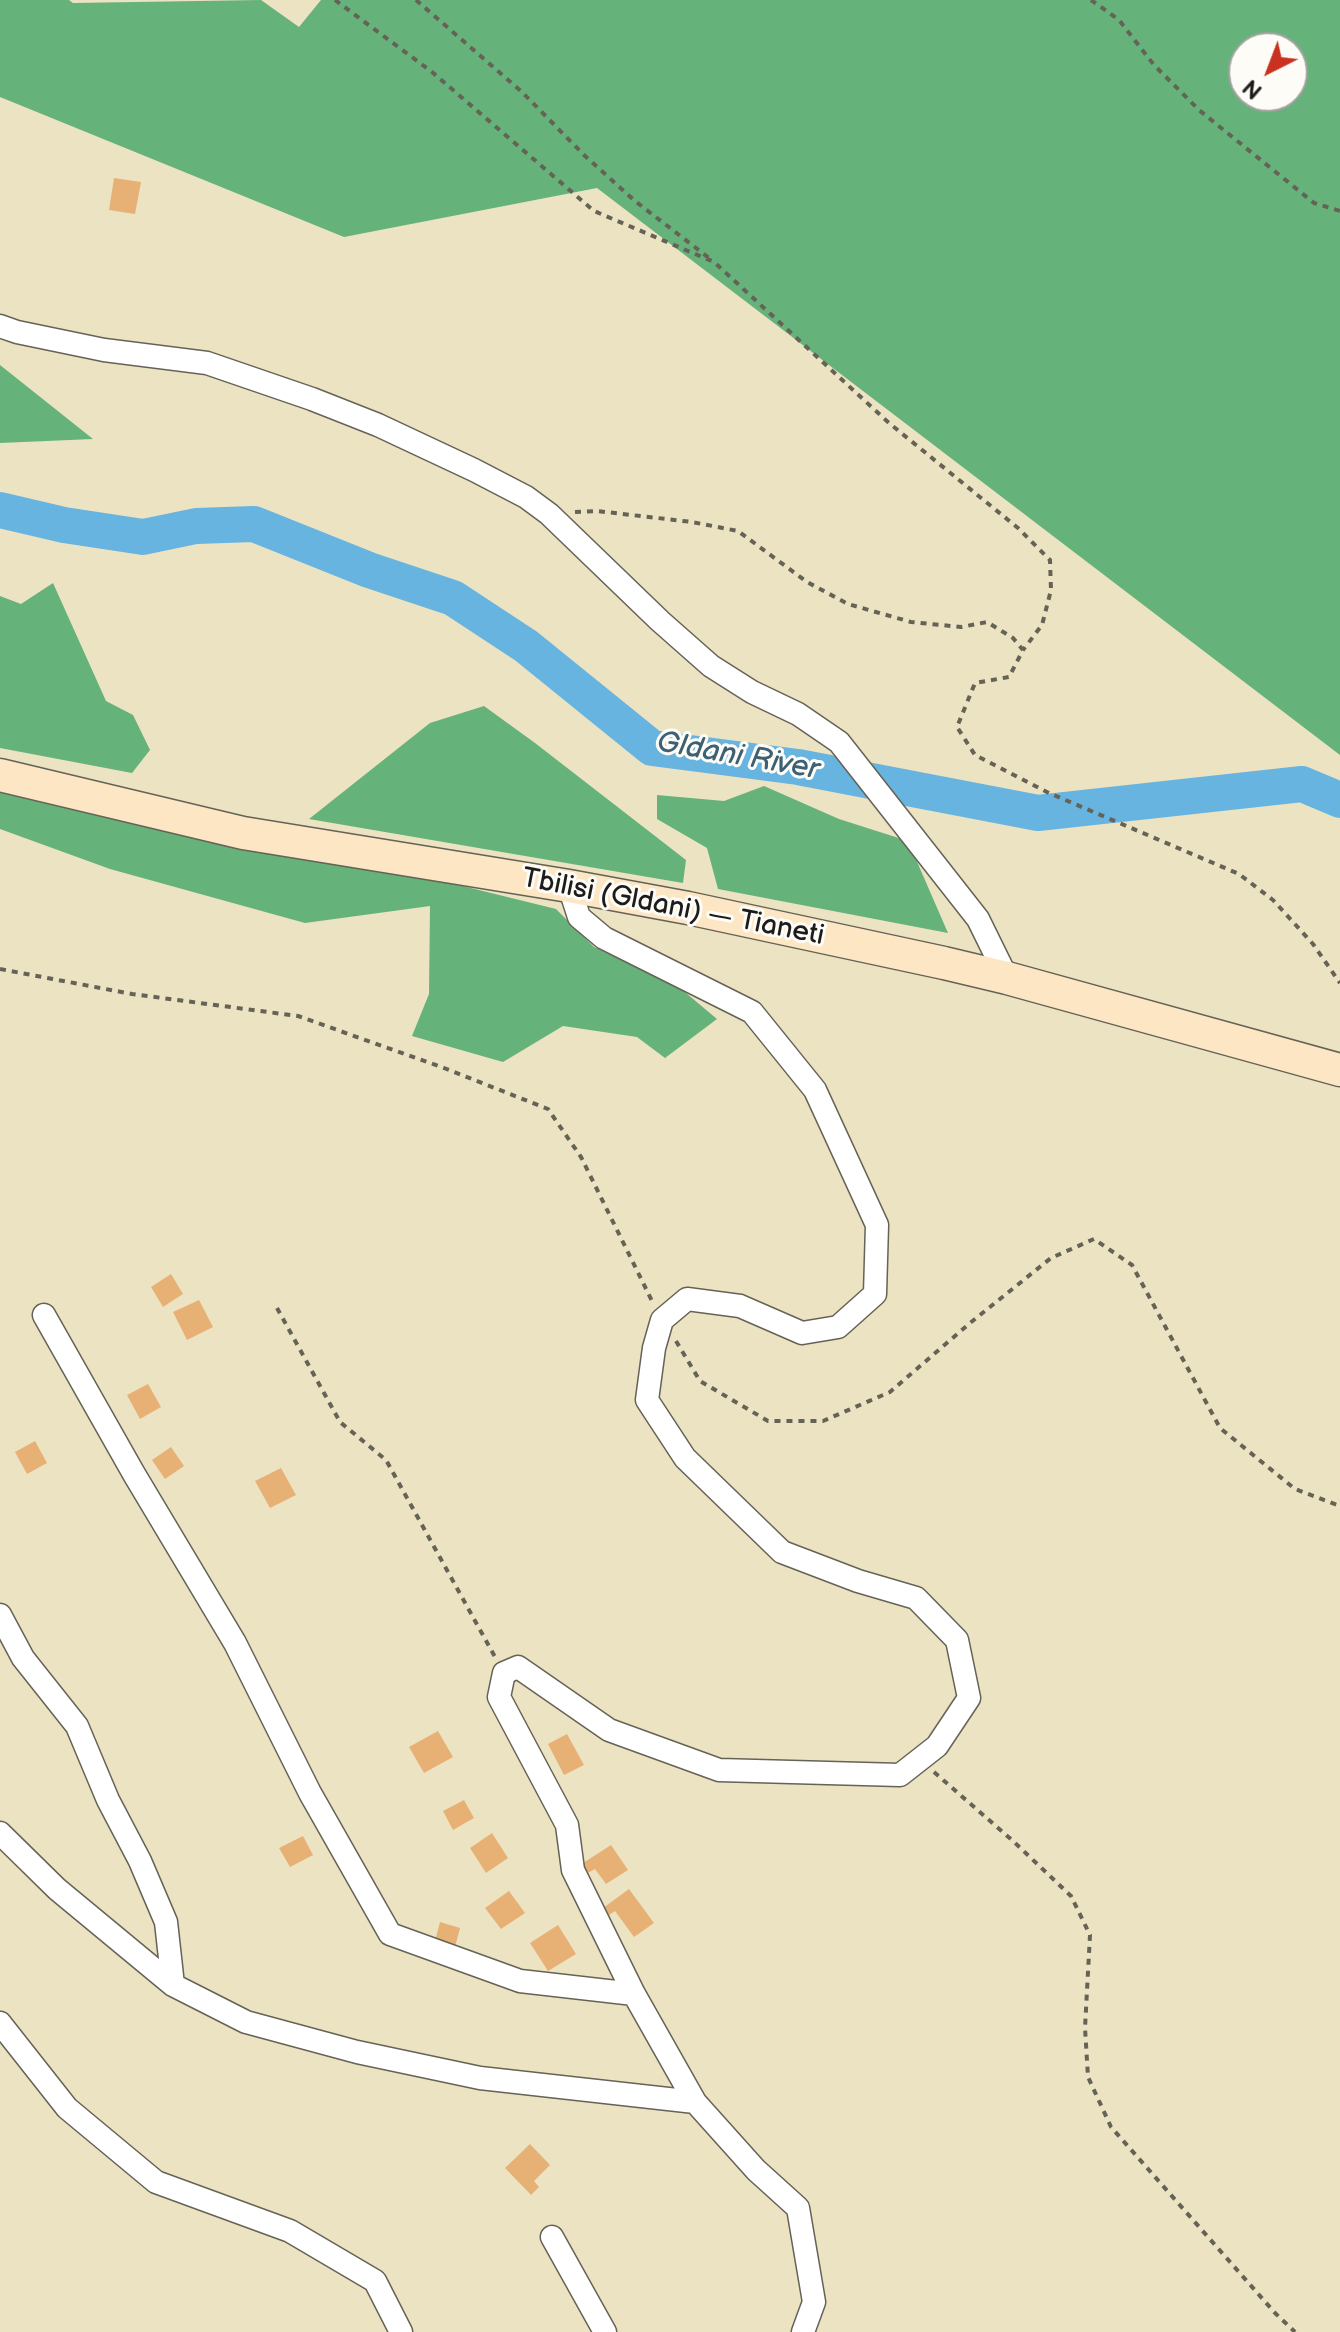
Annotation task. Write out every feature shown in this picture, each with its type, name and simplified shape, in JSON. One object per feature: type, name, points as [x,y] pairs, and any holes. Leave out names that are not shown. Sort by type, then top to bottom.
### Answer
[{"type":"main road","name":"Tbilisi (Gldani) — Tianeti","points":[[0,775],[243,833],[688,908],[1007,978],[1340,1070]]},
{"type":"street","points":[[0,326],[104,350],[207,363],[378,425],[526,497],[549,514],[711,666],[752,692],[798,714],[839,742],[978,919],[1007,978]]},
{"type":"street","points":[[569,886],[579,917],[604,938],[752,1012],[815,1090],[877,1225],[875,1294],[838,1327],[802,1333],[740,1306],[687,1299],[662,1320],[654,1348],[647,1400],[685,1458],[782,1552],[858,1581],[916,1598],[957,1640],[969,1698],[937,1746],[900,1775],[719,1770],[609,1730],[518,1667],[504,1673],[499,1697],[567,1825],[573,1870],[634,1994],[695,2102],[756,2170],[798,2208],[814,2302],[803,2332]]},
{"type":"street","points":[[44,1315],[235,1643],[310,1793],[390,1934],[520,1981],[634,1994]]},
{"type":"street","points":[[0,1615],[23,1658],[77,1726],[166,1922],[173,1985]]},
{"type":"street","points":[[0,1833],[57,1889],[173,1985],[246,2022],[357,2052],[480,2078],[695,2102]]},
{"type":"street","points":[[0,2023],[67,2108],[156,2182],[290,2231],[375,2281],[401,2332]]},
{"type":"street","points":[[552,2237],[605,2332]]},
{"type":"path","points":[[335,0],[432,72],[594,211],[714,262]]},
{"type":"path","points":[[416,0],[522,92],[635,201],[714,262],[889,423],[1018,528],[1050,560],[1051,590],[1042,625],[1023,650],[1009,677],[975,683],[957,727],[975,755],[1049,793],[1239,874],[1273,900],[1313,944],[1340,983]]},
{"type":"path","points":[[1091,0],[1119,20],[1154,65],[1199,110],[1314,203],[1340,211]]},
{"type":"path","points":[[549,514],[597,511],[692,522],[738,531],[807,582],[848,604],[911,622],[961,627],[987,622],[1013,638],[1023,650]]},
{"type":"path","points":[[0,969],[132,994],[298,1016],[548,1109],[581,1157],[662,1320],[700,1381],[768,1421],[823,1421],[890,1392],[1051,1258],[1094,1239],[1132,1265],[1220,1428],[1295,1489],[1340,1506]]},
{"type":"path","points":[[277,1308],[340,1422],[386,1460],[504,1673]]},
{"type":"path","points":[[920,1759],[1071,1896],[1090,1935],[1085,2028],[1088,2077],[1111,2127],[1295,2332]]},
{"type":"green space","points":[[0,0],[69,0],[73,3],[261,0],[299,27],[321,0],[1340,0],[1340,755],[597,188],[344,237],[0,97]]},
{"type":"green space","points":[[0,365],[93,439],[0,443]]},
{"type":"green space","points":[[53,583],[106,701],[133,715],[150,750],[132,773],[0,748],[0,596],[21,604]]},
{"type":"green space","points":[[484,706],[686,860],[683,883],[309,819],[430,723]]},
{"type":"green space","points":[[764,786],[839,819],[908,841],[948,933],[718,889],[707,848],[657,819],[657,795],[724,801]]},
{"type":"green space","points":[[0,788],[135,824],[414,874],[556,909],[594,947],[680,988],[717,1019],[665,1058],[637,1037],[563,1026],[503,1062],[412,1036],[429,994],[430,906],[305,923],[110,869],[0,829]]},
{"type":"building","points":[[114,178],[141,182],[135,214],[109,210]]},
{"type":"building","points":[[171,1274],[183,1294],[163,1307],[151,1287]]},
{"type":"building","points":[[199,1300],[213,1327],[187,1340],[173,1312]]},
{"type":"building","points":[[148,1384],[161,1407],[140,1419],[127,1395]]},
{"type":"building","points":[[35,1441],[47,1463],[27,1474],[15,1452]]},
{"type":"building","points":[[171,1447],[184,1466],[165,1479],[152,1460]]},
{"type":"building","points":[[281,1468],[296,1495],[270,1508],[255,1481]]},
{"type":"building","points":[[438,1731],[453,1757],[424,1773],[409,1747]]},
{"type":"building","points":[[567,1734],[584,1765],[564,1775],[548,1744]]},
{"type":"building","points":[[464,1800],[474,1818],[453,1830],[443,1811]]},
{"type":"building","points":[[492,1833],[508,1858],[486,1873],[470,1848]]},
{"type":"building","points":[[303,1836],[313,1855],[290,1867],[279,1848]]},
{"type":"building","points":[[611,1845],[628,1870],[606,1884],[595,1869],[586,1874],[580,1865]]},
{"type":"building","points":[[629,1889],[654,1923],[634,1937],[615,1911],[609,1915],[603,1908]]},
{"type":"building","points":[[509,1891],[525,1913],[501,1929],[485,1908]]},
{"type":"building","points":[[440,1922],[460,1928],[455,1947],[435,1941]]},
{"type":"building","points":[[558,1925],[576,1954],[548,1971],[530,1943]]},
{"type":"building","points":[[530,2144],[550,2165],[534,2181],[539,2187],[531,2195],[505,2168]]},
{"type":"waterway","name":"Gldani River","points":[[0,510],[64,525],[143,537],[196,526],[254,524],[369,570],[453,598],[526,646],[652,748],[798,767],[1038,813],[1302,784],[1340,800]]}]
